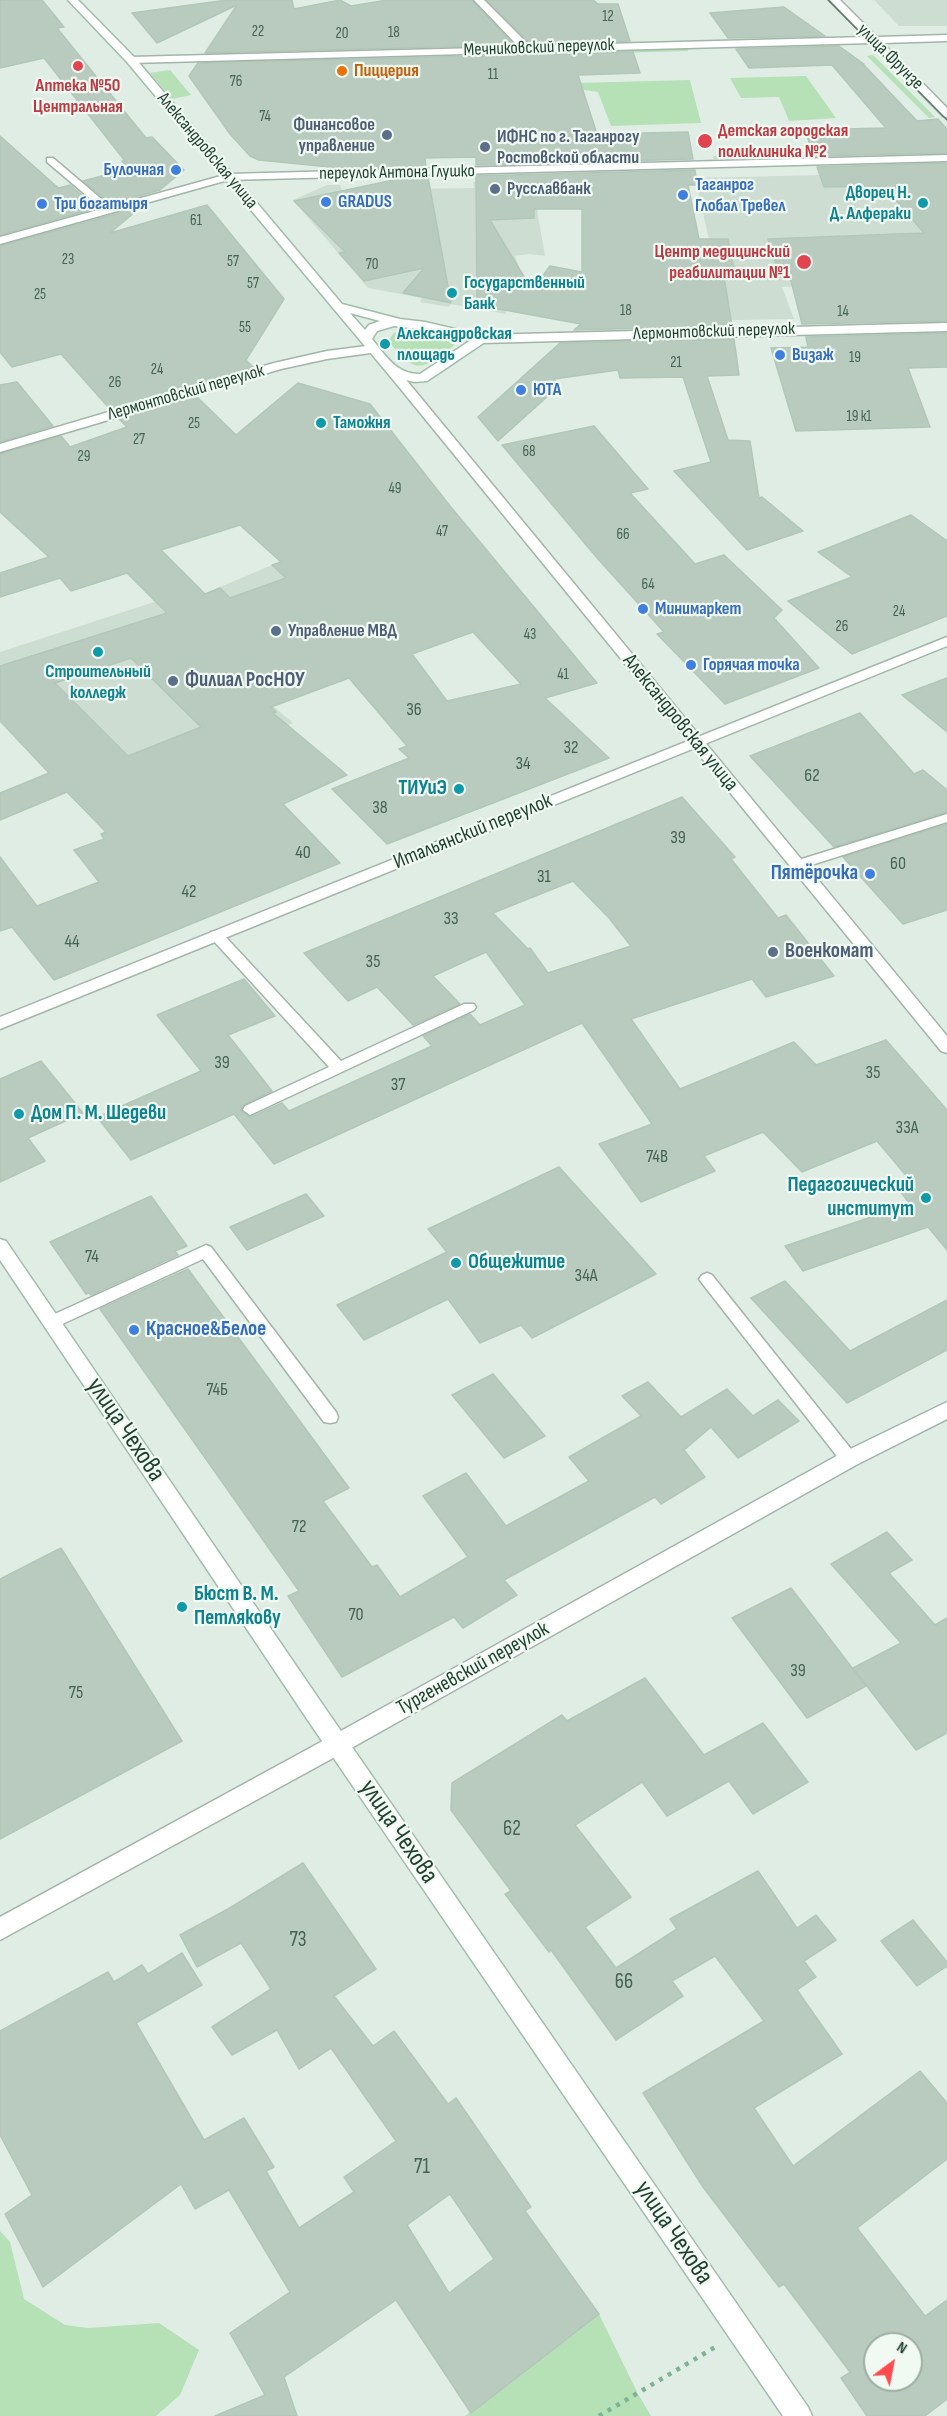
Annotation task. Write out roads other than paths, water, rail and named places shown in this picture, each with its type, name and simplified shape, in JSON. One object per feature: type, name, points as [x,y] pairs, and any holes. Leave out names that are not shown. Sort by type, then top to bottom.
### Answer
[{"type":"street","name":"Александровская улица","points":[[73,0],[131,60],[370,344]]},
{"type":"street","points":[[478,0],[527,49]]},
{"type":"street","name":"улица Фрунзе","points":[[835,0],[947,114]]},
{"type":"street","name":"Мечниковский переулок","points":[[131,60],[947,38]]},
{"type":"street","name":"переулок Антона Глушко","points":[[0,241],[228,177],[947,158]]},
{"type":"street","points":[[336,306],[481,339]]},
{"type":"street","points":[[400,322],[385,322],[374,327],[370,344],[394,373],[414,378],[423,378],[433,374],[481,339]]},
{"type":"street","name":"Лермонтовский переулок","points":[[481,339],[947,327]]},
{"type":"street","name":"Лермонтовский переулок","points":[[0,448],[278,366],[370,344]]},
{"type":"street","name":"Александровская улица","points":[[394,373],[947,1047]]},
{"type":"street","points":[[415,398],[433,374]]},
{"type":"street","name":"Итальянский переулок","points":[[0,1023],[947,641]]},
{"type":"street","name":"улица Чехова","points":[[0,1246],[799,2416]]},
{"type":"street","name":"Тургеневский переулок","points":[[0,1929],[338,1744],[849,1459],[947,1410]]},
{"type":"lane","points":[[50,160],[109,210]]},
{"type":"lane","points":[[797,865],[947,818]]},
{"type":"lane","points":[[216,934],[339,1068]]},
{"type":"lane","points":[[250,1110],[469,1007]]},
{"type":"lane","points":[[52,1322],[206,1251],[330,1417]]},
{"type":"lane","points":[[707,1280],[849,1459]]},
{"type":"tram line","points":[[828,0],[947,120]]},
{"type":"place","name":"Аптека №50 Центральная","points":[[78,66]]},
{"type":"place","name":"Пиццерия","points":[[342,71]]},
{"type":"place","name":"Финансовое управление","points":[[387,135]]},
{"type":"place","name":"Детская городская поликлиника №2","points":[[705,141]]},
{"type":"place","name":"ИФНС по г. Таганрогу Ростовской области","points":[[485,147]]},
{"type":"place","name":"Булочная","points":[[176,170]]},
{"type":"place","name":"Русславбанк","points":[[495,189]]},
{"type":"place","name":"Таганрог Глобал Тревел","points":[[683,195]]},
{"type":"place","name":"GRADUS","points":[[326,202]]},
{"type":"place","name":"Дворец Н. Д. Алфераки","points":[[923,203]]},
{"type":"place","name":"Три богатыря","points":[[42,204]]},
{"type":"place","name":"Центр медицинский реабилитации №1","points":[[804,262]]},
{"type":"place","name":"Государственный Банк","points":[[452,293]]},
{"type":"place","name":"Александровская площадь","points":[[385,344]]},
{"type":"place","name":"Визаж","points":[[780,355]]},
{"type":"place","name":"ЮТА","points":[[521,390]]},
{"type":"place","name":"Таможня","points":[[321,423]]},
{"type":"place","name":"Минимаркет","points":[[643,609]]},
{"type":"place","name":"Управление МВД","points":[[276,631]]},
{"type":"place","name":"Строительный колледж","points":[[98,652]]},
{"type":"place","name":"Горячая точка","points":[[691,665]]},
{"type":"place","name":"Филиал РосНОУ","points":[[173,681]]},
{"type":"place","name":"ТИУиЭ","points":[[459,789]]},
{"type":"place","name":"Пятёрочка","points":[[870,874]]},
{"type":"place","name":"Военкомат","points":[[773,952]]},
{"type":"place","name":"Дом П. М. Шедеви","points":[[19,1114]]},
{"type":"place","name":"Педагогический институт","points":[[926,1198]]},
{"type":"place","name":"Общежитие","points":[[456,1263]]},
{"type":"place","name":"Красное&Белое","points":[[134,1330]]},
{"type":"place","name":"Бюст В. М. Петлякову","points":[[182,1607]]}]
